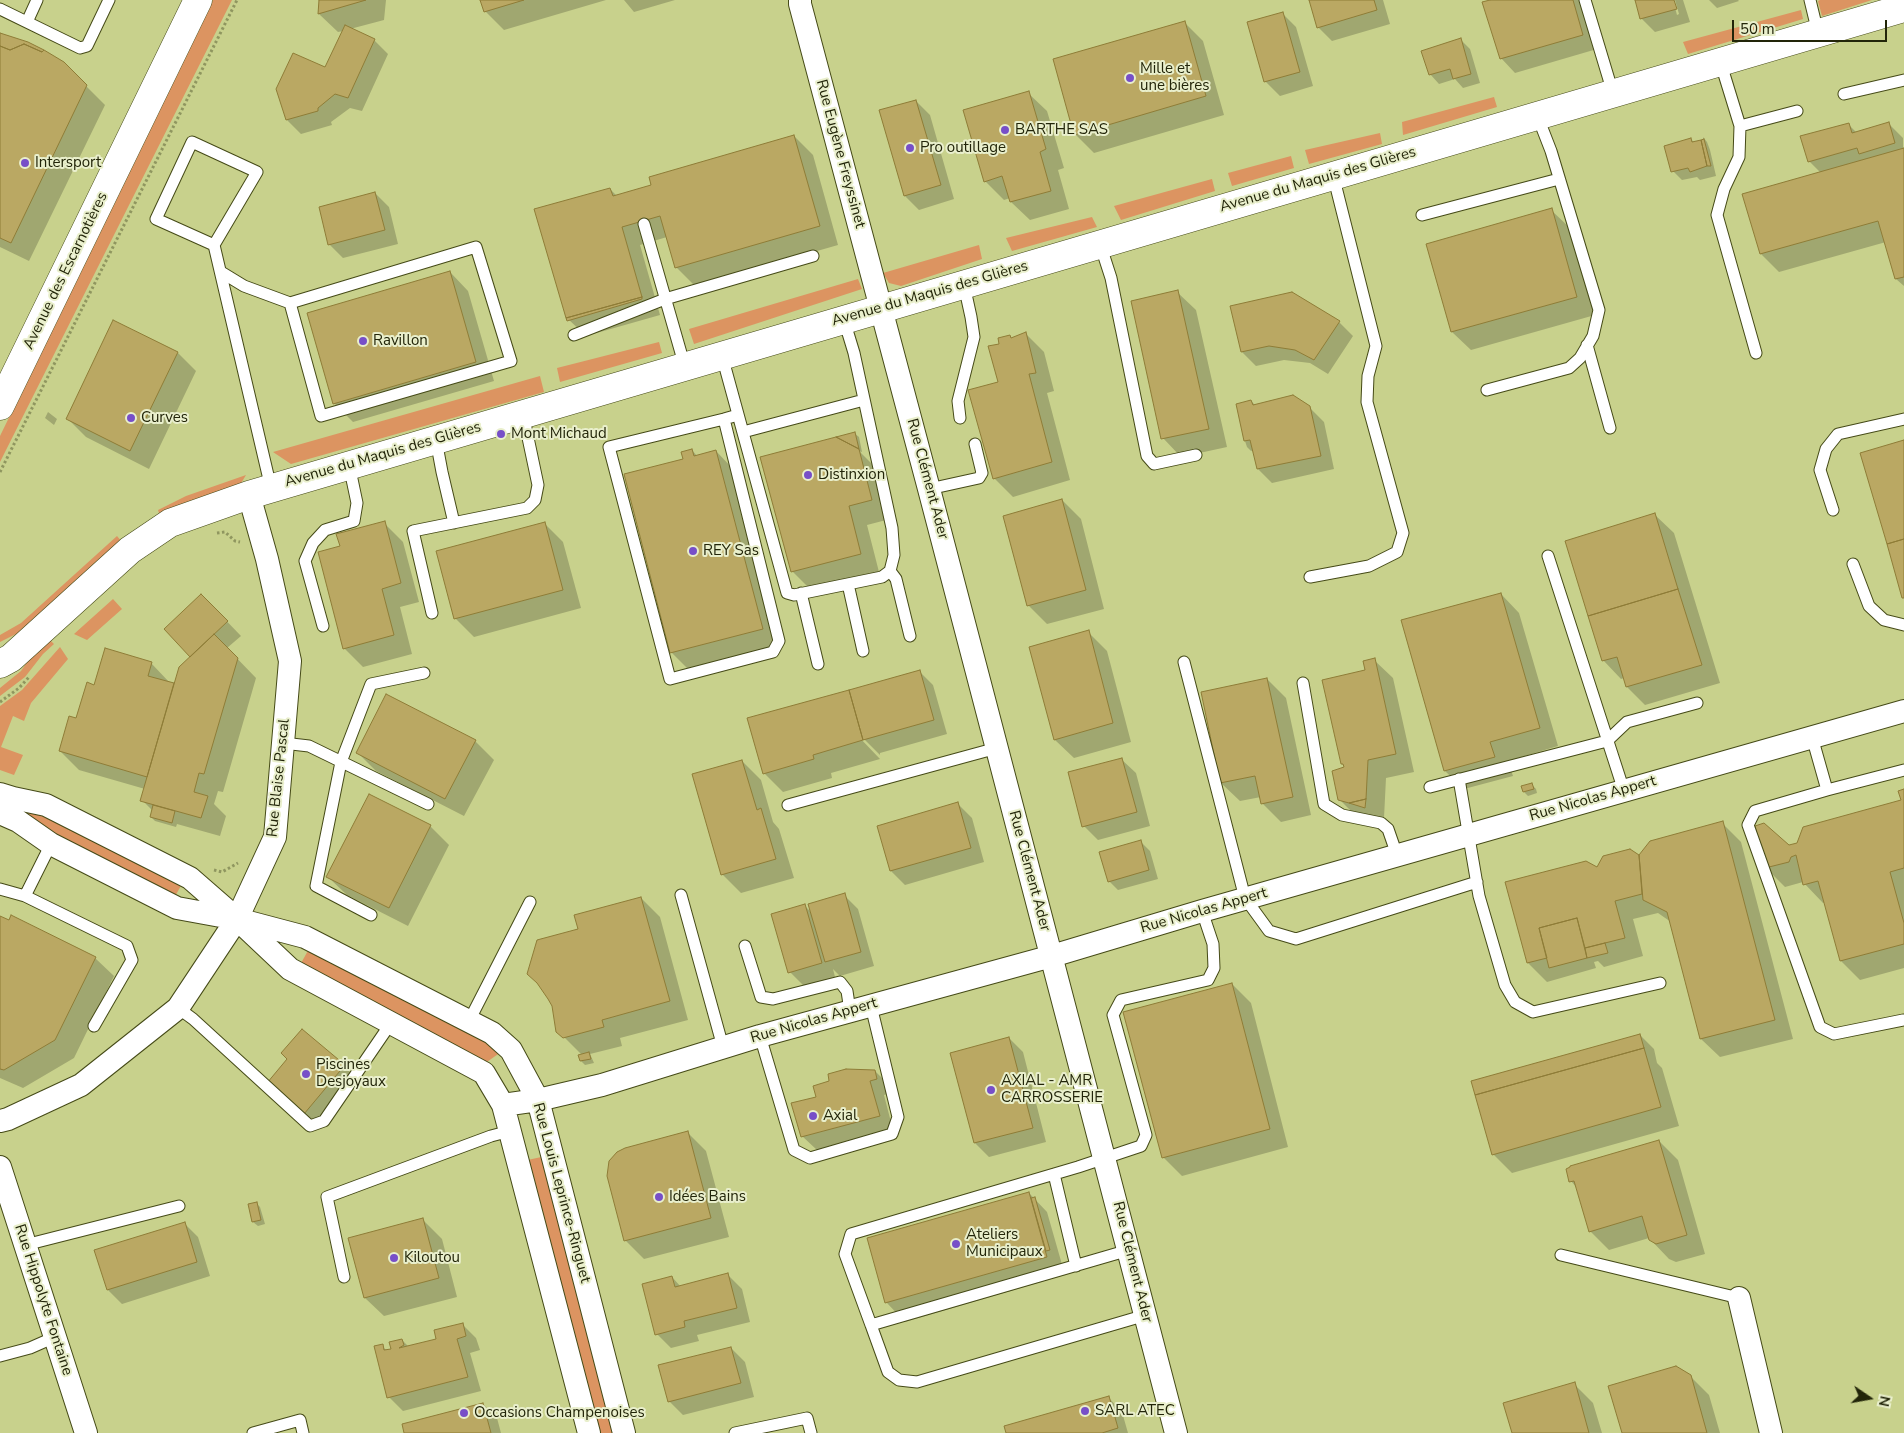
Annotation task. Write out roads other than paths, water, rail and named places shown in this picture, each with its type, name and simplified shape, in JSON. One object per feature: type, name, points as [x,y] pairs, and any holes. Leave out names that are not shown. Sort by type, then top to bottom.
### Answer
[{"type":"main road","name":"Avenue des Escarnotières","points":[[0,406],[198,0]]},
{"type":"main road","name":"Avenue du Maquis des Glières","points":[[0,664],[11,658],[130,550],[170,523],[260,492],[349,465],[1904,8]]},
{"type":"street","name":"Rue Eugène Freyssinet","points":[[800,0],[882,309]]},
{"type":"street","name":"Rue Clément Ader","points":[[882,309],[1106,1158],[1176,1433]]},
{"type":"street","name":"Rue Blaise Pascal","points":[[0,1121],[81,1085],[178,1008],[237,919],[275,837],[290,661],[267,560],[260,492]]},
{"type":"street","name":"Rue Nicolas Appert","points":[[503,1105],[538,1100],[602,1085],[760,1036],[1052,956],[1202,910],[1904,711]]},
{"type":"street","name":"Rue Louis Leprince-Ringuet","points":[[0,794],[46,805],[190,878],[290,969],[484,1073],[503,1105],[589,1433]]},
{"type":"street","name":"Rue Louis Leprince-Ringuet","points":[[0,813],[18,821],[51,844],[177,908],[237,919],[305,937],[492,1033],[511,1050],[538,1100],[624,1433]]},
{"type":"street","name":"Rue Hippolyte Fontaine","points":[[0,1167],[86,1433]]},
{"type":"street","points":[[1738,1298],[1771,1433]]},
{"type":"lane","points":[[26,22],[37,0]]},
{"type":"lane","points":[[0,9],[80,48],[87,46],[109,0]]},
{"type":"lane","points":[[1585,0],[1612,93]]},
{"type":"lane","points":[[1810,0],[1818,33]]},
{"type":"lane","points":[[1720,61],[1740,126],[1739,157],[1724,189],[1717,215],[1756,353]]},
{"type":"lane","points":[[1844,94],[1904,80]]},
{"type":"lane","points":[[1740,126],[1797,111]]},
{"type":"lane","points":[[1487,390],[1569,368],[1580,358],[1593,336],[1599,310],[1559,179],[1537,115]]},
{"type":"lane","points":[[214,245],[156,219],[192,142],[257,172],[214,245],[221,272],[260,492]]},
{"type":"lane","points":[[1310,577],[1369,566],[1396,552],[1404,533],[1367,402],[1368,376],[1376,346],[1333,175]]},
{"type":"lane","points":[[1422,215],[1559,179]]},
{"type":"lane","points":[[644,224],[685,367]]},
{"type":"lane","points":[[1100,244],[1111,278],[1147,456],[1154,464],[1196,455]]},
{"type":"lane","points":[[221,272],[244,286],[290,304],[476,246],[511,361],[322,416],[290,304]]},
{"type":"lane","points":[[574,335],[665,299],[813,256]]},
{"type":"lane","points":[[960,418],[958,401],[974,337],[964,285]]},
{"type":"lane","points":[[722,356],[788,593],[794,595],[882,577],[890,572],[894,555],[892,528],[854,353],[844,320]]},
{"type":"lane","points":[[1587,345],[1610,428]]},
{"type":"lane","points":[[743,432],[864,400]]},
{"type":"lane","points":[[432,613],[413,531],[527,508],[535,500],[538,485],[523,414]]},
{"type":"lane","points":[[724,419],[779,641],[773,652],[670,679],[609,447],[738,415]]},
{"type":"lane","points":[[1833,510],[1820,470],[1826,449],[1838,434],[1904,419]]},
{"type":"lane","points":[[436,440],[454,523]]},
{"type":"lane","points":[[929,488],[979,478],[982,473],[975,444]]},
{"type":"lane","points":[[323,626],[305,561],[313,543],[325,530],[354,521],[357,503],[349,465]]},
{"type":"lane","points":[[1548,556],[1624,791]]},
{"type":"lane","points":[[1853,564],[1869,606],[1884,620],[1904,625]]},
{"type":"lane","points":[[890,572],[896,579],[910,636]]},
{"type":"lane","points":[[848,584],[863,651]]},
{"type":"lane","points":[[801,593],[818,664]]},
{"type":"lane","points":[[1184,662],[1245,898],[1269,931],[1296,939],[1477,882]]},
{"type":"lane","points":[[371,915],[316,886],[341,762],[371,684],[424,673]]},
{"type":"lane","points":[[1302,683],[1324,804],[1342,814],[1381,823],[1388,829],[1397,855]]},
{"type":"lane","points":[[1430,787],[1608,741],[1627,722],[1697,703]]},
{"type":"lane","points":[[1812,737],[1827,790]]},
{"type":"lane","points":[[283,743],[309,746],[428,804]]},
{"type":"lane","points":[[788,806],[997,748]]},
{"type":"lane","points":[[1903,1020],[1834,1034],[1820,1027],[1748,825],[1755,811],[1904,770]]},
{"type":"lane","points":[[1459,780],[1477,882],[1505,985],[1515,1002],[1533,1012],[1660,983]]},
{"type":"lane","points":[[25,896],[51,844]]},
{"type":"lane","points":[[0,889],[25,896],[127,946],[132,960],[94,1026]]},
{"type":"lane","points":[[681,894],[723,1047]]},
{"type":"lane","points":[[469,1021],[530,902]]},
{"type":"lane","points":[[1146,1315],[917,1382],[899,1380],[888,1372],[844,1254],[851,1234],[1054,1174],[1141,1146],[1146,1135],[1113,1014],[1121,1000],[1208,980],[1214,968],[1213,944],[1202,910]]},
{"type":"lane","points":[[745,946],[762,997],[773,999],[840,982],[860,1008],[898,1116],[892,1134],[810,1158],[794,1150],[760,1036]]},
{"type":"lane","points":[[178,1008],[193,1019],[310,1126],[324,1122],[391,1023]]},
{"type":"lane","points":[[344,1277],[326,1197],[491,1136],[510,1131]]},
{"type":"lane","points":[[1054,1174],[1076,1266]]},
{"type":"lane","points":[[25,1245],[52,1240],[180,1206]]},
{"type":"lane","points":[[871,1325],[1129,1250]]},
{"type":"lane","points":[[1561,1255],[1738,1298]]},
{"type":"lane","points":[[0,1356],[30,1348],[55,1337]]},
{"type":"lane","points":[[735,1433],[806,1418],[811,1433]]},
{"type":"lane","points":[[253,1433],[300,1420],[303,1433]]},
{"type":"place","name":"Mille et une bières","points":[[1130,78]]},
{"type":"place","name":"BARTHE SAS","points":[[1005,130]]},
{"type":"place","name":"Pro outillage","points":[[910,148]]},
{"type":"place","name":"Intersport","points":[[25,163]]},
{"type":"place","name":"Ravillon","points":[[363,341]]},
{"type":"place","name":"Curves","points":[[131,418]]},
{"type":"place","name":"Mont Michaud","points":[[501,434]]},
{"type":"place","name":"Distinxion","points":[[808,475]]},
{"type":"place","name":"REY Sas","points":[[693,551]]},
{"type":"place","name":"Piscines Desjoyaux","points":[[306,1074]]},
{"type":"place","name":"AXIAL - AMR CARROSSERIE","points":[[991,1090]]},
{"type":"place","name":"Axial","points":[[813,1116]]},
{"type":"place","name":"Idées Bains","points":[[659,1197]]},
{"type":"place","name":"Ateliers Municipaux","points":[[956,1244]]},
{"type":"place","name":"Kiloutou","points":[[394,1258]]},
{"type":"place","name":"SARL ATEC","points":[[1085,1411]]},
{"type":"place","name":"Occasions Champenoises","points":[[464,1413]]}]
